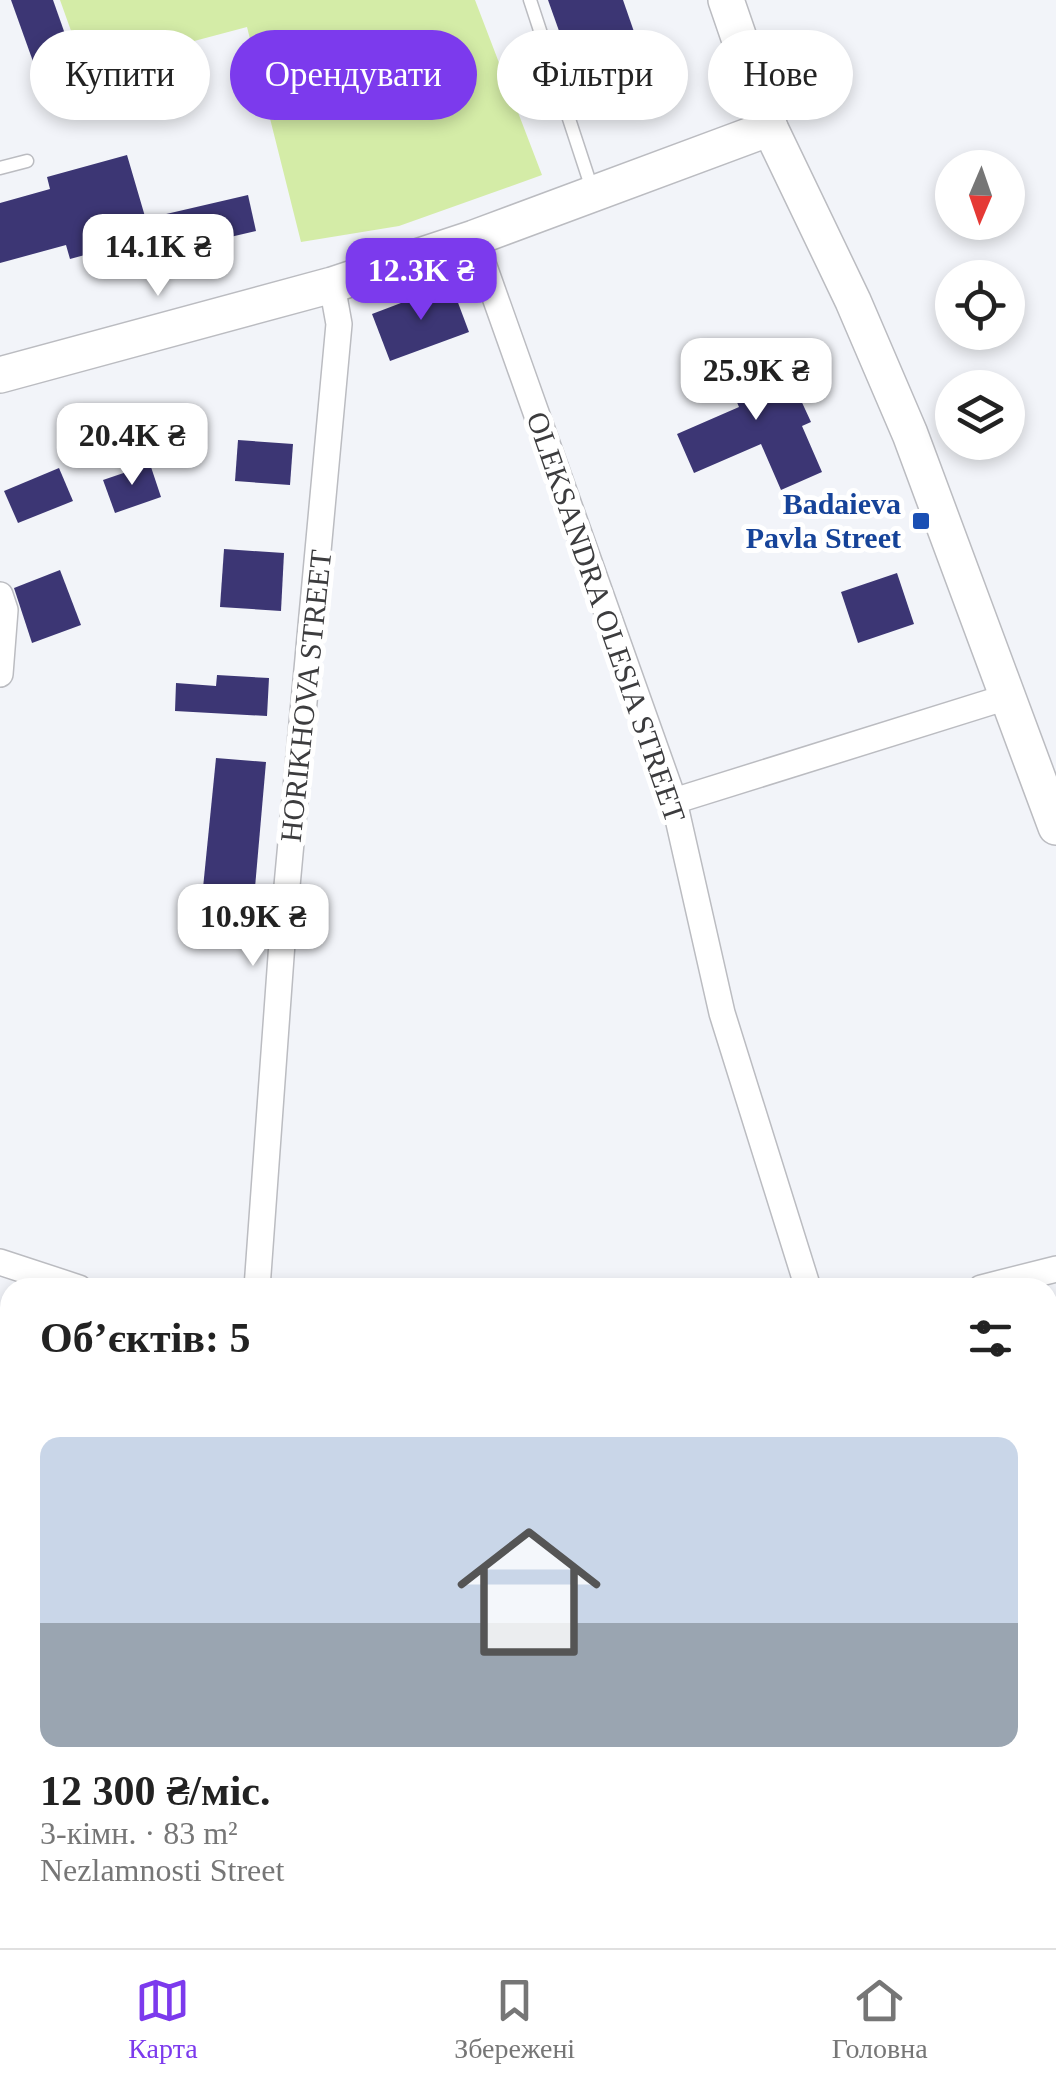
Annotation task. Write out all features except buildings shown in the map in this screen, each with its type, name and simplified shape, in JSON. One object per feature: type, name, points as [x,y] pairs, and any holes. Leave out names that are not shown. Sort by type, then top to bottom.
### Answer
[{"type":"street","points":[[726,0],[770,128],[853,301],[910,434],[1056,828]]},
{"type":"street","points":[[0,375],[332,285],[474,238],[770,128]]},
{"type":"street","name":"OLEKSANDRA OLESIA STREET","points":[[474,238],[674,801],[722,1013],[805,1278]]},
{"type":"street","name":"HORIKHOVA STREET","points":[[258,1278],[283,929],[339,324],[332,285]]},
{"type":"street","points":[[0,595],[4,610],[0,674]]},
{"type":"street","points":[[674,801],[1010,696]]},
{"type":"street","points":[[0,1262],[49,1278]]},
{"type":"street","points":[[1020,1278],[1056,1269]]},
{"type":"lane","points":[[530,0],[593,194]]},
{"type":"lane","points":[[0,168],[27,160]]},
{"type":"green space","points":[[60,0],[475,0],[497,57],[497,120],[521,120],[542,175],[399,226],[301,242],[270,120],[477,120],[477,30],[247,27],[210,37],[210,30],[71,30]]},
{"type":"place","name":"Badaieva Pavla Street","points":[[921,521]]}]
